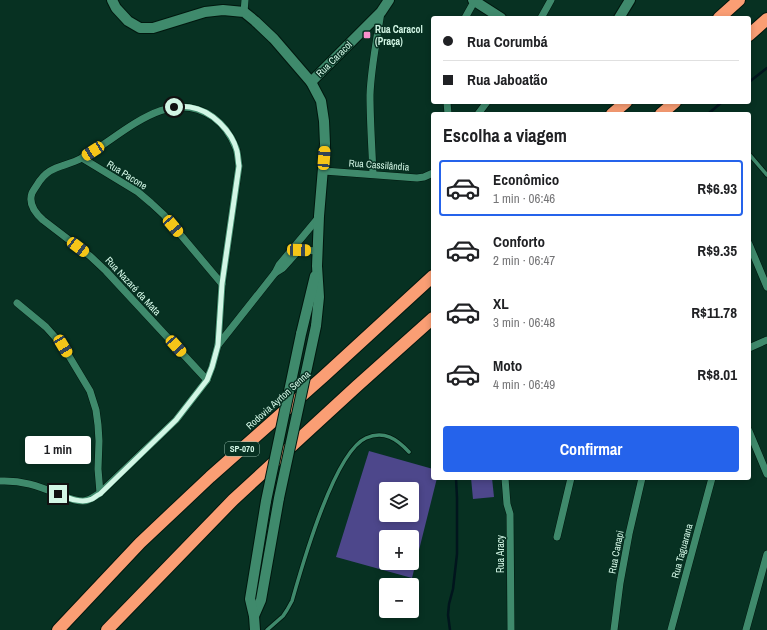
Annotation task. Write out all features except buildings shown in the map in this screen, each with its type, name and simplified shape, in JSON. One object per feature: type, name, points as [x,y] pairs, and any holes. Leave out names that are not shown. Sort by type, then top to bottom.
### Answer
[{"type":"highway","points":[[721,16],[739,0]]},
{"type":"highway","points":[[751,34],[767,19]]},
{"type":"highway","points":[[614,112],[624,104]]},
{"type":"highway","points":[[663,112],[673,104]]},
{"type":"highway","name":"Rodovia Ayrton Senna","points":[[58,630],[140,544],[210,477],[324,376],[431,278]]},
{"type":"highway","name":"SP-070","points":[[107,630],[233,500],[431,320]]},
{"type":"main road","points":[[112,0],[116,8],[128,21],[140,28],[153,28],[205,12],[223,10],[244,12],[274,39],[311,82],[321,101],[325,144],[324,171],[319,216],[317,266],[319,297],[316,326],[278,498],[261,600],[254,616]]},
{"type":"main road","name":"Rua Caracol","points":[[311,82],[381,12],[389,0]]},
{"type":"main road","points":[[474,0],[498,16]]},
{"type":"main road","points":[[620,16],[630,0]]},
{"type":"main road","points":[[255,630],[254,616],[250,599],[266,501],[301,334],[317,266]]},
{"type":"street","points":[[244,12],[245,0]]},
{"type":"street","points":[[466,16],[474,0]]},
{"type":"street","points":[[542,16],[551,0]]},
{"type":"street","points":[[373,174],[370,93],[381,12]]},
{"type":"street","points":[[0,481],[10,480],[29,483],[72,499],[82,501],[91,500],[100,494],[176,420],[207,380],[218,345],[222,284],[239,166],[237,149],[221,122],[192,107],[174,107],[153,113],[82,158]]},
{"type":"street","name":"Rua Nazaré da Mata","points":[[82,158],[50,170],[44,175],[32,193],[32,208],[42,220],[90,256],[106,271],[207,380]]},
{"type":"street","name":"Rua Pacone","points":[[82,158],[138,192],[151,203],[164,215],[222,284]]},
{"type":"street","name":"Rua Cassilândia","points":[[324,171],[417,178],[431,174]]},
{"type":"street","points":[[218,345],[275,273],[279,265],[319,216]]},
{"type":"street","points":[[751,249],[767,288]]},
{"type":"street","points":[[275,273],[283,268],[299,250],[318,251]]},
{"type":"street","points":[[17,303],[46,327],[63,346],[90,391],[96,410],[98,425],[98,469],[100,494]]},
{"type":"street","points":[[751,347],[767,340]]},
{"type":"street","points":[[752,446],[767,474]]},
{"type":"street","name":"Rua Aracy","points":[[505,480],[507,504],[510,514],[511,630]]},
{"type":"street","points":[[557,537],[571,480]]},
{"type":"street","name":"Rua Canapi","points":[[614,630],[620,583],[629,534],[642,480]]},
{"type":"street","name":"Rua Taguarana","points":[[671,630],[711,480]]},
{"type":"street","points":[[746,630],[767,554]]},
{"type":"lane","points":[[751,156],[767,175]]},
{"type":"lane","points":[[267,630],[283,616],[292,601],[314,530],[337,474],[346,457],[355,446],[365,438],[376,434],[386,435],[395,439],[408,452]]},
{"type":"shaded area","points":[[369,451],[431,468],[431,480],[436,480],[419,550],[419,530],[379,530],[379,569],[336,557]]},
{"type":"shaded area","points":[[471,480],[492,480],[494,497],[473,499]]},
{"type":"shaded area","points":[[383,570],[414,570],[412,578]]},
{"type":"waterway","points":[[751,80],[767,68]]},
{"type":"waterway","points":[[710,112],[720,104]]},
{"type":"waterway","points":[[450,630],[448,615],[449,604],[453,589],[457,554],[456,480]]},
{"type":"place","name":"Rua Caracol (Praça)","points":[[367,35]]},
{"type":"route","points":[[58,494],[82,501],[91,500],[100,494],[176,420],[207,380],[212,367],[218,345],[222,284],[239,166],[237,149],[221,122],[192,107],[174,107]]}]
